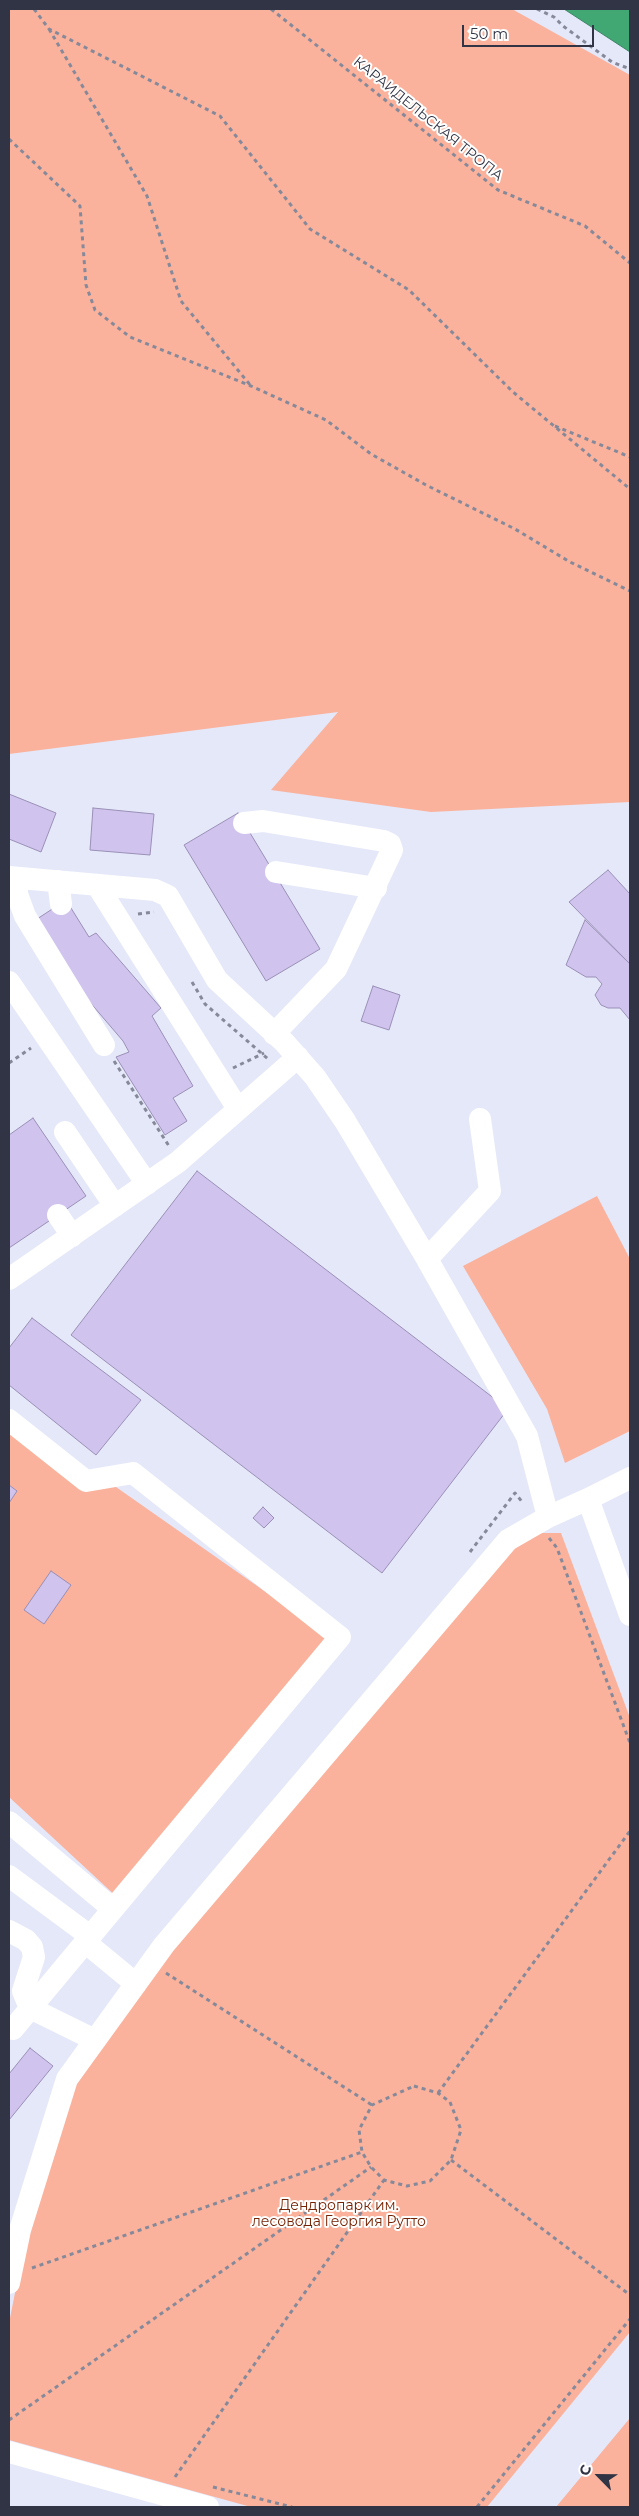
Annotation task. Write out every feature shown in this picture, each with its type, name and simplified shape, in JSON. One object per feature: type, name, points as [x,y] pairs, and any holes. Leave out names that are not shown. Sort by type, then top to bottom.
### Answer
[{"type":"street","points":[[9,1279],[178,1162],[238,1109],[284,1051],[336,969],[392,854],[392,847],[388,842],[298,827],[297,835],[290,840],[248,830]]},
{"type":"street","points":[[276,872],[376,888]]},
{"type":"street","points":[[104,1045],[21,909],[13,878],[155,890],[168,896],[224,988],[284,1051],[345,1121],[427,1259],[527,1436],[543,1520]]},
{"type":"street","points":[[58,882],[61,904]]},
{"type":"street","points":[[97,885],[238,1109]]},
{"type":"street","points":[[9,982],[147,1184]]},
{"type":"street","points":[[427,1259],[490,1192],[480,1119]]},
{"type":"street","points":[[65,1132],[116,1206]]},
{"type":"street","points":[[58,1215],[72,1236]]},
{"type":"street","points":[[9,1420],[86,1481],[133,1473],[340,1637],[10,2030]]},
{"type":"street","points":[[9,2279],[20,2230],[67,2079],[151,1963],[508,1540],[543,1520],[630,1478]]},
{"type":"street","points":[[588,1499],[630,1615]]},
{"type":"street","points":[[9,1822],[113,1909]]},
{"type":"street","points":[[9,1876],[88,1939],[136,1984]]},
{"type":"street","points":[[9,1931],[26,1940],[32,1947],[34,1957],[23,1991],[30,2008],[95,2040]]},
{"type":"street","points":[[9,2452],[208,2507]]},
{"type":"path","points":[[34,9],[48,29],[147,196],[181,301],[251,386]]},
{"type":"path","name":"КАРАИДЕЛЬСКАЯ ТРОПА","points":[[271,9],[498,190],[585,226],[630,263]]},
{"type":"path","points":[[537,9],[554,17],[563,26],[612,62],[630,69]]},
{"type":"path","points":[[48,29],[220,116],[310,229],[409,290],[513,392],[630,490]]},
{"type":"path","points":[[9,139],[80,206],[86,285],[95,310],[130,337],[251,386],[326,420],[371,454],[515,529],[570,562],[630,590]]},
{"type":"path","points":[[551,424],[630,457]]},
{"type":"path","points":[[117,917],[176,909]]},
{"type":"path","points":[[171,1002],[209,966]]},
{"type":"path","points":[[192,982],[204,1004],[262,1054],[284,1051]]},
{"type":"path","points":[[9,1063],[47,1037]]},
{"type":"path","points":[[104,1045],[178,1162]]},
{"type":"path","points":[[217,1076],[262,1054],[284,1051]]},
{"type":"path","points":[[466,1556],[515,1493],[543,1520],[557,1548],[630,1744]]},
{"type":"path","points":[[438,2093],[630,1831]]},
{"type":"path","points":[[151,1963],[372,2105]]},
{"type":"path","points":[[414,2086],[438,2093],[450,2102],[461,2130],[451,2160],[430,2181],[407,2186],[384,2180],[371,2167],[362,2152],[359,2130],[372,2105],[414,2086]]},
{"type":"path","points":[[9,2279],[362,2152]]},
{"type":"path","points":[[451,2160],[630,2296]]},
{"type":"path","points":[[9,2420],[371,2167]]},
{"type":"path","points":[[176,2477],[384,2180]]},
{"type":"path","points":[[477,2507],[630,2319]]},
{"type":"green space","points":[[9,9],[512,9],[630,75],[630,802],[431,812],[271,790],[338,712],[9,754]]},
{"type":"green space","points":[[597,1196],[630,1259],[630,1431],[565,1463],[547,1409],[463,1266]]},
{"type":"green space","points":[[9,1433],[116,1487],[330,1637],[119,1899],[9,1797]]},
{"type":"green space","name":"Дендропарк им. лесовода Георгия Рутто","points":[[524,1533],[561,1533],[630,1718],[630,2332],[487,2507],[251,2507],[9,2440],[9,2323],[27,2233],[74,2080],[172,1951]]},
{"type":"green space","points":[[630,2418],[630,2507],[556,2507]]},
{"type":"shaded area","points":[[564,9],[630,9],[630,52]]},
{"type":"building","points":[[9,794],[56,813],[41,852],[9,839]]},
{"type":"building","points":[[93,808],[154,814],[150,855],[90,850]]},
{"type":"building","points":[[238,813],[320,949],[266,981],[184,845]]},
{"type":"building","points":[[608,870],[630,894],[630,964],[569,902]]},
{"type":"building","points":[[66,900],[89,937],[96,933],[161,1008],[152,1016],[193,1086],[173,1098],[187,1121],[165,1135],[116,1057],[129,1052],[123,1041],[82,993],[37,919]]},
{"type":"building","points":[[585,920],[630,964],[630,1020],[620,1008],[608,1008],[601,1005],[595,995],[602,984],[596,977],[586,977],[566,965]]},
{"type":"building","points":[[373,986],[400,995],[389,1030],[361,1021]]},
{"type":"building","points":[[33,1118],[86,1196],[9,1248],[9,1135]]},
{"type":"building","points":[[197,1171],[508,1409],[382,1573],[71,1335]]},
{"type":"building","points":[[32,1318],[141,1400],[96,1455],[9,1385],[9,1348]]},
{"type":"building","points":[[9,1485],[17,1491],[9,1503]]},
{"type":"building","points":[[263,1507],[274,1518],[264,1528],[253,1518]]},
{"type":"building","points":[[51,1571],[71,1585],[44,1624],[24,1610]]},
{"type":"building","points":[[30,2048],[53,2066],[9,2120],[9,2074]]}]
